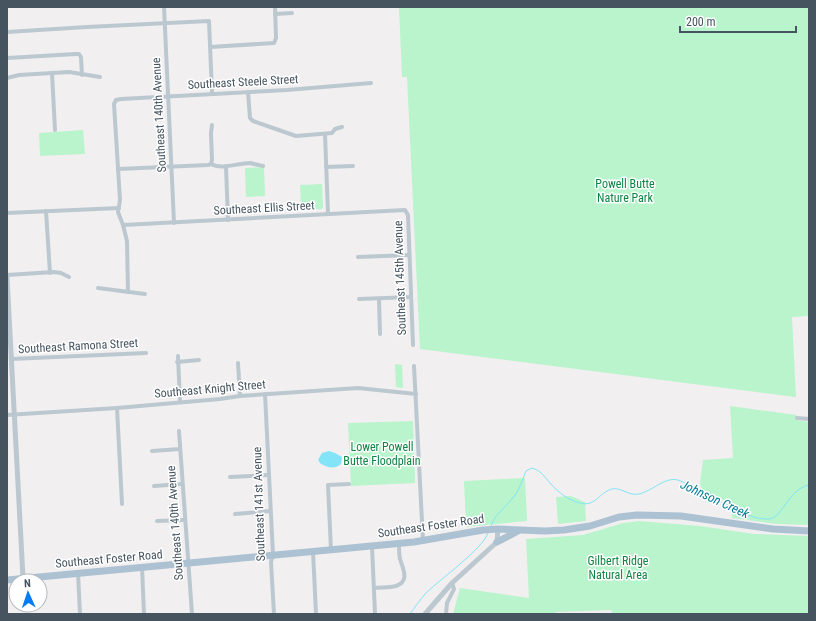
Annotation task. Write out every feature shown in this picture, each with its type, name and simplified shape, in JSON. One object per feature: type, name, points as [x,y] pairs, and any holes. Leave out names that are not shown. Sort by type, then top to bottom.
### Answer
[{"type":"main road","name":"Southeast Foster Road","points":[[48,576],[399,544],[423,541],[477,530],[497,529],[545,531],[582,528],[618,517],[637,514],[681,516],[766,528],[809,531]]},
{"type":"main road","points":[[497,542],[510,534],[522,530]]},
{"type":"street","name":"Southeast 140th Avenue","points":[[164,7],[174,223]]},
{"type":"street","points":[[210,47],[272,44],[275,42],[276,38],[275,7]]},
{"type":"street","points":[[275,14],[292,13]]},
{"type":"street","points":[[7,32],[209,21],[212,93]]},
{"type":"street","points":[[7,58],[76,54],[81,57],[82,75]]},
{"type":"street","points":[[7,78],[19,75],[69,72],[100,77]]},
{"type":"street","points":[[52,73],[55,130]]},
{"type":"street","name":"Southeast Steele Street","points":[[118,169],[114,104],[116,100],[212,93],[292,90],[371,83]]},
{"type":"street","points":[[248,92],[250,118],[253,121],[292,135],[332,133],[335,129],[342,127]]},
{"type":"street","points":[[211,164],[212,125]]},
{"type":"street","points":[[325,134],[328,214]]},
{"type":"street","points":[[128,292],[127,241],[119,214],[120,200],[118,169],[211,164],[216,166],[226,166],[249,163],[263,166]]},
{"type":"street","points":[[226,166],[228,220]]},
{"type":"street","points":[[326,167],[353,166]]},
{"type":"street","points":[[7,214],[119,208]]},
{"type":"street","name":"Southeast Ellis Street","points":[[123,225],[406,211]]},
{"type":"street","name":"Southeast 145th Avenue","points":[[406,211],[408,215],[413,345]]},
{"type":"street","points":[[46,212],[50,273]]},
{"type":"street","points":[[358,258],[409,255]]},
{"type":"street","points":[[23,573],[14,415],[10,379],[11,359],[7,276],[59,273],[69,276]]},
{"type":"street","points":[[98,288],[145,294]]},
{"type":"street","points":[[359,300],[411,297]]},
{"type":"street","points":[[379,299],[380,334]]},
{"type":"street","name":"Southeast Ramona Street","points":[[11,359],[146,353]]},
{"type":"street","points":[[178,356],[177,362],[180,402]]},
{"type":"street","points":[[177,362],[199,360]]},
{"type":"street","points":[[238,364],[240,396]]},
{"type":"street","points":[[414,366],[423,541]]},
{"type":"street","name":"Southeast Knight Street","points":[[7,415],[117,408],[240,396],[358,388],[416,394]]},
{"type":"street","name":"Southeast 141st Avenue","points":[[265,394],[273,555],[271,562],[274,614]]},
{"type":"street","points":[[117,408],[122,504]]},
{"type":"street","points":[[797,418],[809,419]]},
{"type":"street","name":"Southeast 140th Avenue","points":[[179,431],[192,614]]},
{"type":"street","points":[[152,451],[180,449]]},
{"type":"street","points":[[230,477],[268,475]]},
{"type":"street","points":[[154,486],[182,484]]},
{"type":"street","points":[[331,550],[328,485],[349,484]]},
{"type":"street","points":[[235,514],[270,511]]},
{"type":"street","points":[[157,522],[185,520]]},
{"type":"street","points":[[425,614],[452,582],[497,542],[497,529]]},
{"type":"street","points":[[374,588],[398,585],[403,580],[405,570],[400,560],[399,544]]},
{"type":"street","points":[[372,546],[375,614]]},
{"type":"street","points":[[313,551],[316,614]]},
{"type":"street","points":[[142,567],[144,614]]},
{"type":"street","points":[[78,573],[80,614]]},
{"type":"street","points":[[446,614],[448,603],[454,592],[452,582]]},
{"type":"green space","name":"Powell Butte Nature Park","points":[[399,7],[809,7],[809,316],[792,317],[796,397],[420,349],[407,77],[402,77]]},
{"type":"green space","points":[[83,130],[85,154],[40,156],[39,133]]},
{"type":"green space","points":[[264,167],[265,196],[246,197],[245,168]]},
{"type":"green space","points":[[322,184],[322,209],[301,210],[300,185]]},
{"type":"green space","points":[[395,364],[402,365],[403,388],[396,387]]},
{"type":"green space","points":[[730,406],[796,415],[796,420],[809,422],[809,525],[776,524],[732,518],[731,503],[702,491],[700,483],[703,460],[733,458]]},
{"type":"green space","name":"Lower Powell Butte Floodplain","points":[[413,421],[415,483],[351,486],[348,423]]},
{"type":"green space","points":[[525,478],[527,521],[466,527],[464,481]]},
{"type":"green space","points":[[571,496],[585,502],[586,521],[558,524],[556,497]]},
{"type":"green space","name":"Gilbert Ridge Natural Area","points":[[639,521],[700,526],[754,534],[809,536],[809,614],[612,614],[611,610],[556,612],[555,614],[453,614],[460,588],[529,598],[526,539],[583,535],[623,523]]},
{"type":"water","points":[[329,451],[342,457],[341,464],[338,466],[329,467],[321,464],[318,460],[322,453]]},
{"type":"waterway","name":"Johnson Creek","points":[[491,526],[497,515],[517,493],[526,471],[532,468],[540,472],[553,487],[564,496],[580,503],[585,504],[592,502],[605,492],[612,489],[638,494],[644,493],[666,481],[678,480],[748,515],[764,519],[769,519],[778,514],[795,492],[809,485]]},
{"type":"waterway","name":"Johnson Creek","points":[[410,614],[425,594],[478,548],[488,533]]}]
